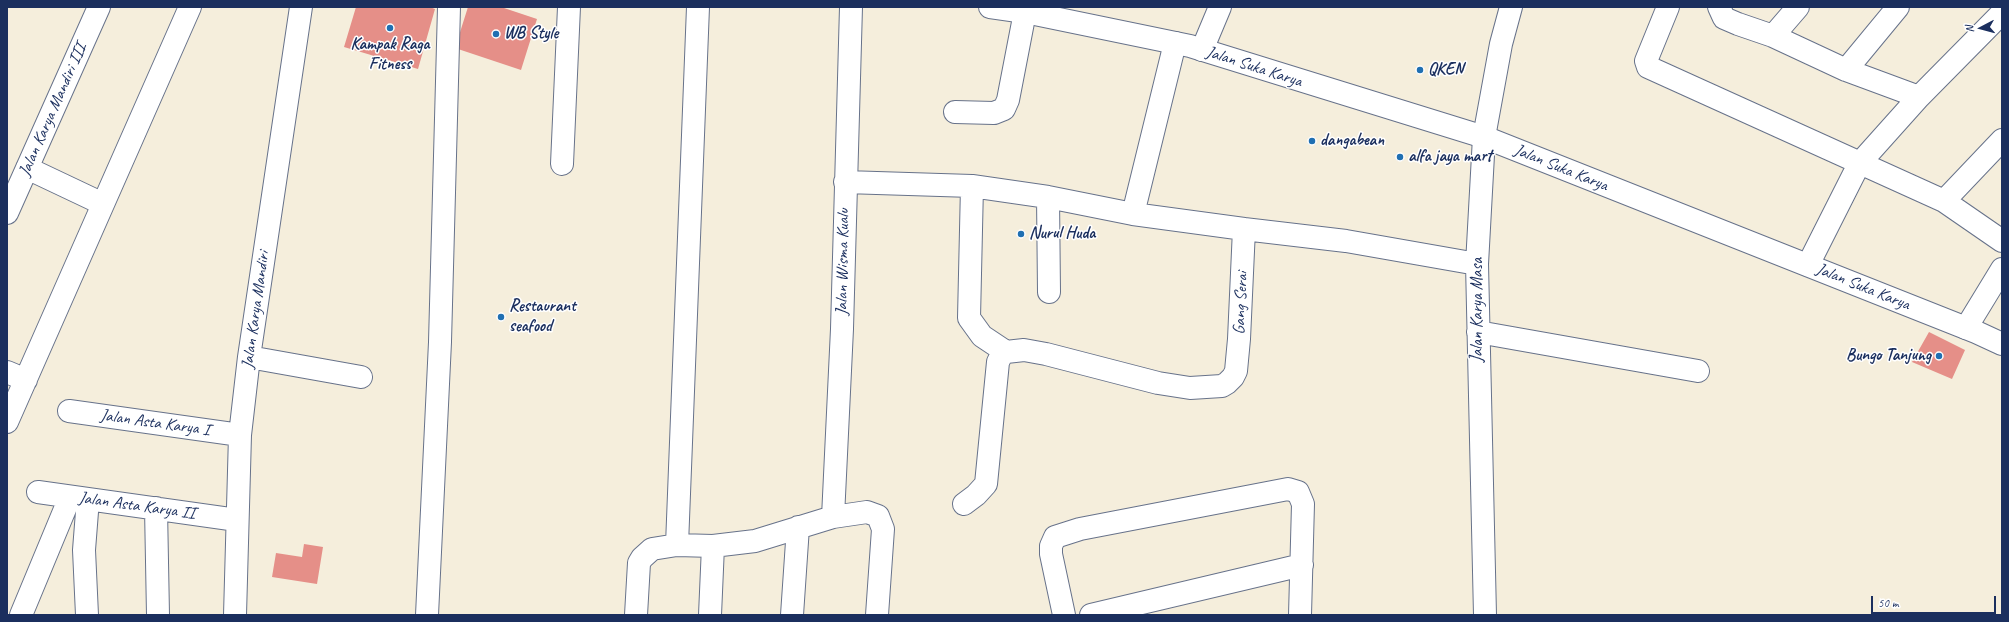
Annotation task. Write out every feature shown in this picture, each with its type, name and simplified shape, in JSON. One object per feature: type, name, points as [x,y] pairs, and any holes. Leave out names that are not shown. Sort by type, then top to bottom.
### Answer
[{"type":"street","name":"Jalan Karya Mandiri III","points":[[7,213],[99,7]]},
{"type":"street","points":[[7,422],[16,376],[103,204],[190,7]]},
{"type":"street","name":"Jalan Karya Mandiri","points":[[235,615],[240,435],[249,357],[301,7]]},
{"type":"street","points":[[427,615],[440,342],[449,7]]},
{"type":"street","points":[[562,164],[569,7]]},
{"type":"street","points":[[677,545],[698,7]]},
{"type":"street","name":"Jalan Wisma Kualu","points":[[833,517],[842,329],[851,7]]},
{"type":"street","name":"Jalan Suka Karya","points":[[990,7],[1025,12],[1175,42],[1484,137],[1966,328],[2002,344]]},
{"type":"street","points":[[1202,50],[1220,7]]},
{"type":"street","name":"Jalan Karya Masa","points":[[1483,615],[1477,264],[1484,137],[1501,44],[1511,7]]},
{"type":"street","points":[[1668,7],[1646,62],[1648,67],[1859,164],[1944,201],[2002,241]]},
{"type":"street","points":[[1719,7],[1724,18],[1773,36],[1846,70],[1919,97]]},
{"type":"street","points":[[1773,36],[1798,7]]},
{"type":"street","points":[[1846,70],[1898,7]]},
{"type":"street","points":[[955,112],[994,113],[1004,109],[1008,100],[1025,12]]},
{"type":"street","points":[[1808,265],[1859,164],[1919,97],[2002,13]]},
{"type":"street","points":[[1133,214],[1175,42]]},
{"type":"street","points":[[1944,201],[1997,154]]},
{"type":"street","points":[[27,168],[103,204]]},
{"type":"street","points":[[845,182],[972,186],[1048,197],[1133,214],[1346,241],[1477,264]]},
{"type":"street","points":[[964,504],[976,495],[986,484],[998,362],[999,358],[1006,352],[982,336],[969,318],[972,186]]},
{"type":"street","points":[[1048,197],[1049,292]]},
{"type":"street","name":"Gang Serai","points":[[1006,352],[1024,350],[1046,354],[1158,383],[1190,388],[1222,386],[1233,377],[1236,371],[1244,229]]},
{"type":"street","points":[[1966,328],[2002,269]]},
{"type":"street","points":[[1478,332],[1698,371]]},
{"type":"street","points":[[249,357],[361,376]]},
{"type":"street","name":"Jalan Asta Karya I","points":[[69,410],[240,435]]},
{"type":"street","points":[[1064,615],[1051,554],[1051,546],[1056,536],[1080,529],[1288,489],[1298,492],[1303,504],[1300,615]]},
{"type":"street","name":"Jalan Asta Karya II","points":[[38,492],[237,520]]},
{"type":"street","points":[[21,615],[79,498]]},
{"type":"street","points":[[79,498],[84,550],[87,615]]},
{"type":"street","points":[[156,508],[158,615]]},
{"type":"street","points":[[636,615],[638,569],[642,558],[652,549],[677,545],[713,546],[755,542],[798,526],[833,517],[866,512],[878,516],[883,529],[877,615]]},
{"type":"street","points":[[792,615],[798,526]]},
{"type":"street","points":[[710,615],[713,546]]},
{"type":"street","points":[[1091,615],[1302,565]]},
{"type":"building","name":"Kampak Raga Fitness","points":[[356,7],[430,7],[435,9],[418,69],[344,47]]},
{"type":"building","name":"WB Style","points":[[468,7],[501,7],[537,19],[521,70],[455,48]]},
{"type":"building","name":"Bungo Tanjung","points":[[1929,332],[1965,350],[1952,379],[1912,362]]},
{"type":"building","points":[[304,544],[323,547],[317,584],[272,577],[276,553],[302,557]]},
{"type":"place","name":"Kampak Raga Fitness","points":[[390,28]]},
{"type":"place","name":"WB Style","points":[[496,34]]},
{"type":"place","name":"QKEN","points":[[1420,70]]},
{"type":"place","name":"dangabean","points":[[1312,141]]},
{"type":"place","name":"alfa jaya mart","points":[[1400,157]]},
{"type":"place","name":"Nurul Huda","points":[[1021,234]]},
{"type":"place","name":"Restaurant seafood","points":[[501,317]]},
{"type":"place","name":"Bungo Tanjung","points":[[1939,356]]}]
